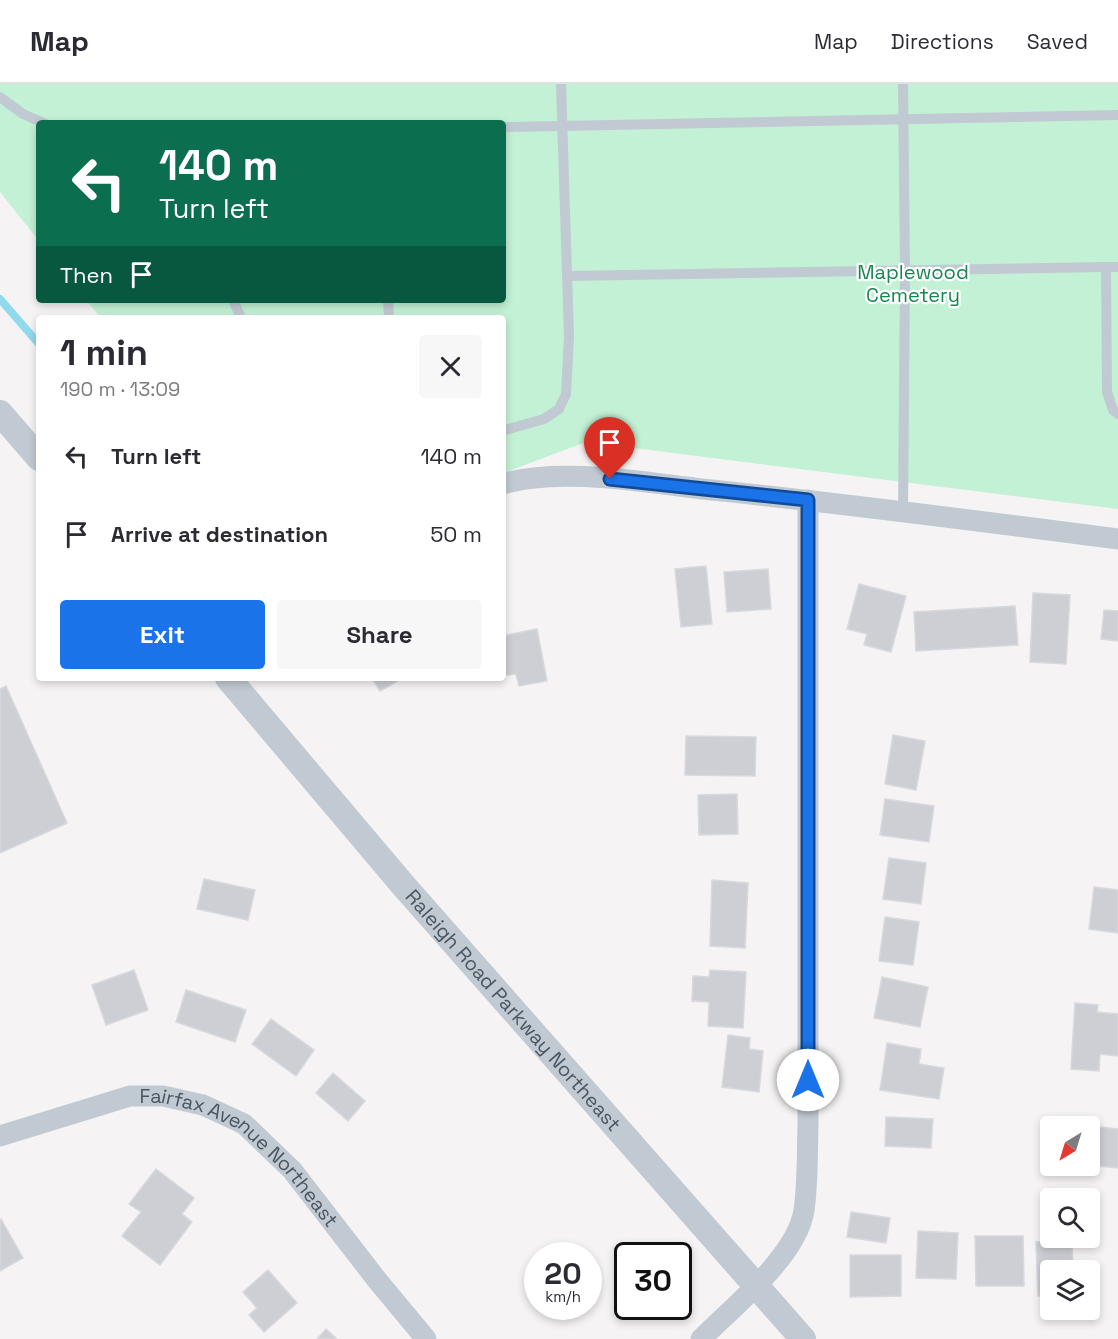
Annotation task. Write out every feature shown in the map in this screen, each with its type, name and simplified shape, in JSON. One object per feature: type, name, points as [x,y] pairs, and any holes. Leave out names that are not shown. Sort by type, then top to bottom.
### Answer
[{"type":"street","points":[[0,413],[36,455]]},
{"type":"street","points":[[506,483],[524,477],[550,476],[610,479],[808,500],[1118,538]]},
{"type":"street","points":[[701,1339],[784,1255],[797,1233],[804,1211],[808,1126],[808,500]]},
{"type":"street","name":"Raleigh Road Parkway Northeast","points":[[231,681],[403,885],[803,1339]]},
{"type":"street","name":"Fairfax Avenue Northeast","points":[[0,1136],[130,1096],[163,1096],[193,1103],[244,1124],[292,1170],[426,1339]]},
{"type":"lane","points":[[506,430],[544,419],[560,409],[566,394],[569,338],[568,276],[561,84]]},
{"type":"lane","points":[[903,84],[905,270],[903,512]]},
{"type":"lane","points":[[0,97],[23,114],[37,120]]},
{"type":"lane","points":[[506,128],[1118,115]]},
{"type":"lane","points":[[1106,267],[1107,392],[1113,410],[1118,414]]},
{"type":"lane","points":[[568,276],[1118,267]]},
{"type":"green space","name":"Maplewood Cemetery","points":[[0,84],[1118,84],[1118,509],[586,442],[506,472],[506,315],[98,315],[88,303],[506,303],[506,120],[36,120],[36,237],[0,192]]},
{"type":"building","points":[[706,566],[712,624],[681,627],[675,569]]},
{"type":"building","points":[[768,569],[771,609],[727,612],[724,572]]},
{"type":"building","points":[[859,584],[906,596],[891,652],[864,645],[867,634],[847,629]]},
{"type":"building","points":[[1033,593],[1070,595],[1066,664],[1030,662]]},
{"type":"building","points":[[1015,606],[1018,645],[916,651],[914,612]]},
{"type":"building","points":[[1104,610],[1118,611],[1118,641],[1101,639]]},
{"type":"building","points":[[537,629],[547,681],[519,686],[516,674],[506,675],[506,635]]},
{"type":"building","points":[[374,681],[398,681],[380,691]]},
{"type":"building","points":[[6,686],[67,823],[0,853],[0,689]]},
{"type":"building","points":[[893,735],[925,741],[916,790],[885,784]]},
{"type":"building","points":[[686,736],[756,737],[755,776],[685,775]]},
{"type":"building","points":[[737,794],[738,834],[699,835],[698,795]]},
{"type":"building","points":[[885,799],[934,806],[929,842],[880,835]]},
{"type":"building","points":[[889,858],[926,863],[921,904],[883,899]]},
{"type":"building","points":[[204,879],[255,890],[248,920],[197,909]]},
{"type":"building","points":[[712,880],[748,883],[745,948],[710,946]]},
{"type":"building","points":[[1094,887],[1118,890],[1118,933],[1089,929]]},
{"type":"building","points":[[885,917],[919,922],[913,965],[879,961]]},
{"type":"building","points":[[134,970],[148,1010],[106,1025],[92,985]]},
{"type":"building","points":[[710,970],[746,972],[743,1028],[708,1026],[709,1002],[692,1001],[693,976],[709,977]]},
{"type":"building","points":[[882,977],[928,987],[920,1027],[874,1018]]},
{"type":"building","points":[[186,990],[246,1010],[235,1042],[176,1022]]},
{"type":"building","points":[[1075,1003],[1098,1005],[1097,1012],[1118,1014],[1118,1056],[1100,1054],[1099,1071],[1071,1069]]},
{"type":"building","points":[[271,1019],[314,1050],[296,1076],[252,1044]]},
{"type":"building","points":[[728,1035],[750,1038],[749,1049],[763,1051],[759,1092],[722,1087]]},
{"type":"building","points":[[887,1043],[921,1049],[919,1064],[944,1068],[939,1099],[880,1090]]},
{"type":"building","points":[[333,1073],[365,1101],[348,1121],[316,1093]]},
{"type":"building","points":[[886,1117],[933,1119],[931,1148],[885,1146]]},
{"type":"building","points":[[1100,1127],[1118,1129],[1118,1168],[1100,1166]]},
{"type":"building","points":[[156,1169],[194,1198],[182,1214],[192,1222],[160,1265],[122,1236],[141,1212],[129,1204]]},
{"type":"building","points":[[851,1212],[890,1218],[886,1243],[847,1237]]},
{"type":"building","points":[[0,1220],[23,1258],[0,1271]]},
{"type":"building","points":[[918,1231],[958,1233],[956,1279],[916,1278]]},
{"type":"building","points":[[975,1236],[1023,1236],[1024,1286],[976,1286]]},
{"type":"building","points":[[1036,1242],[1040,1242],[1040,1248],[1072,1248],[1073,1260],[1040,1260],[1040,1296],[1038,1296]]},
{"type":"building","points":[[850,1255],[901,1255],[901,1296],[850,1297]]},
{"type":"building","points":[[268,1270],[297,1303],[264,1332],[249,1315],[257,1308],[243,1292]]},
{"type":"building","points":[[326,1329],[337,1339],[317,1339]]},
{"type":"waterway","points":[[0,299],[36,341]]},
{"type":"route","points":[[610,479],[808,500],[808,1080]]}]
